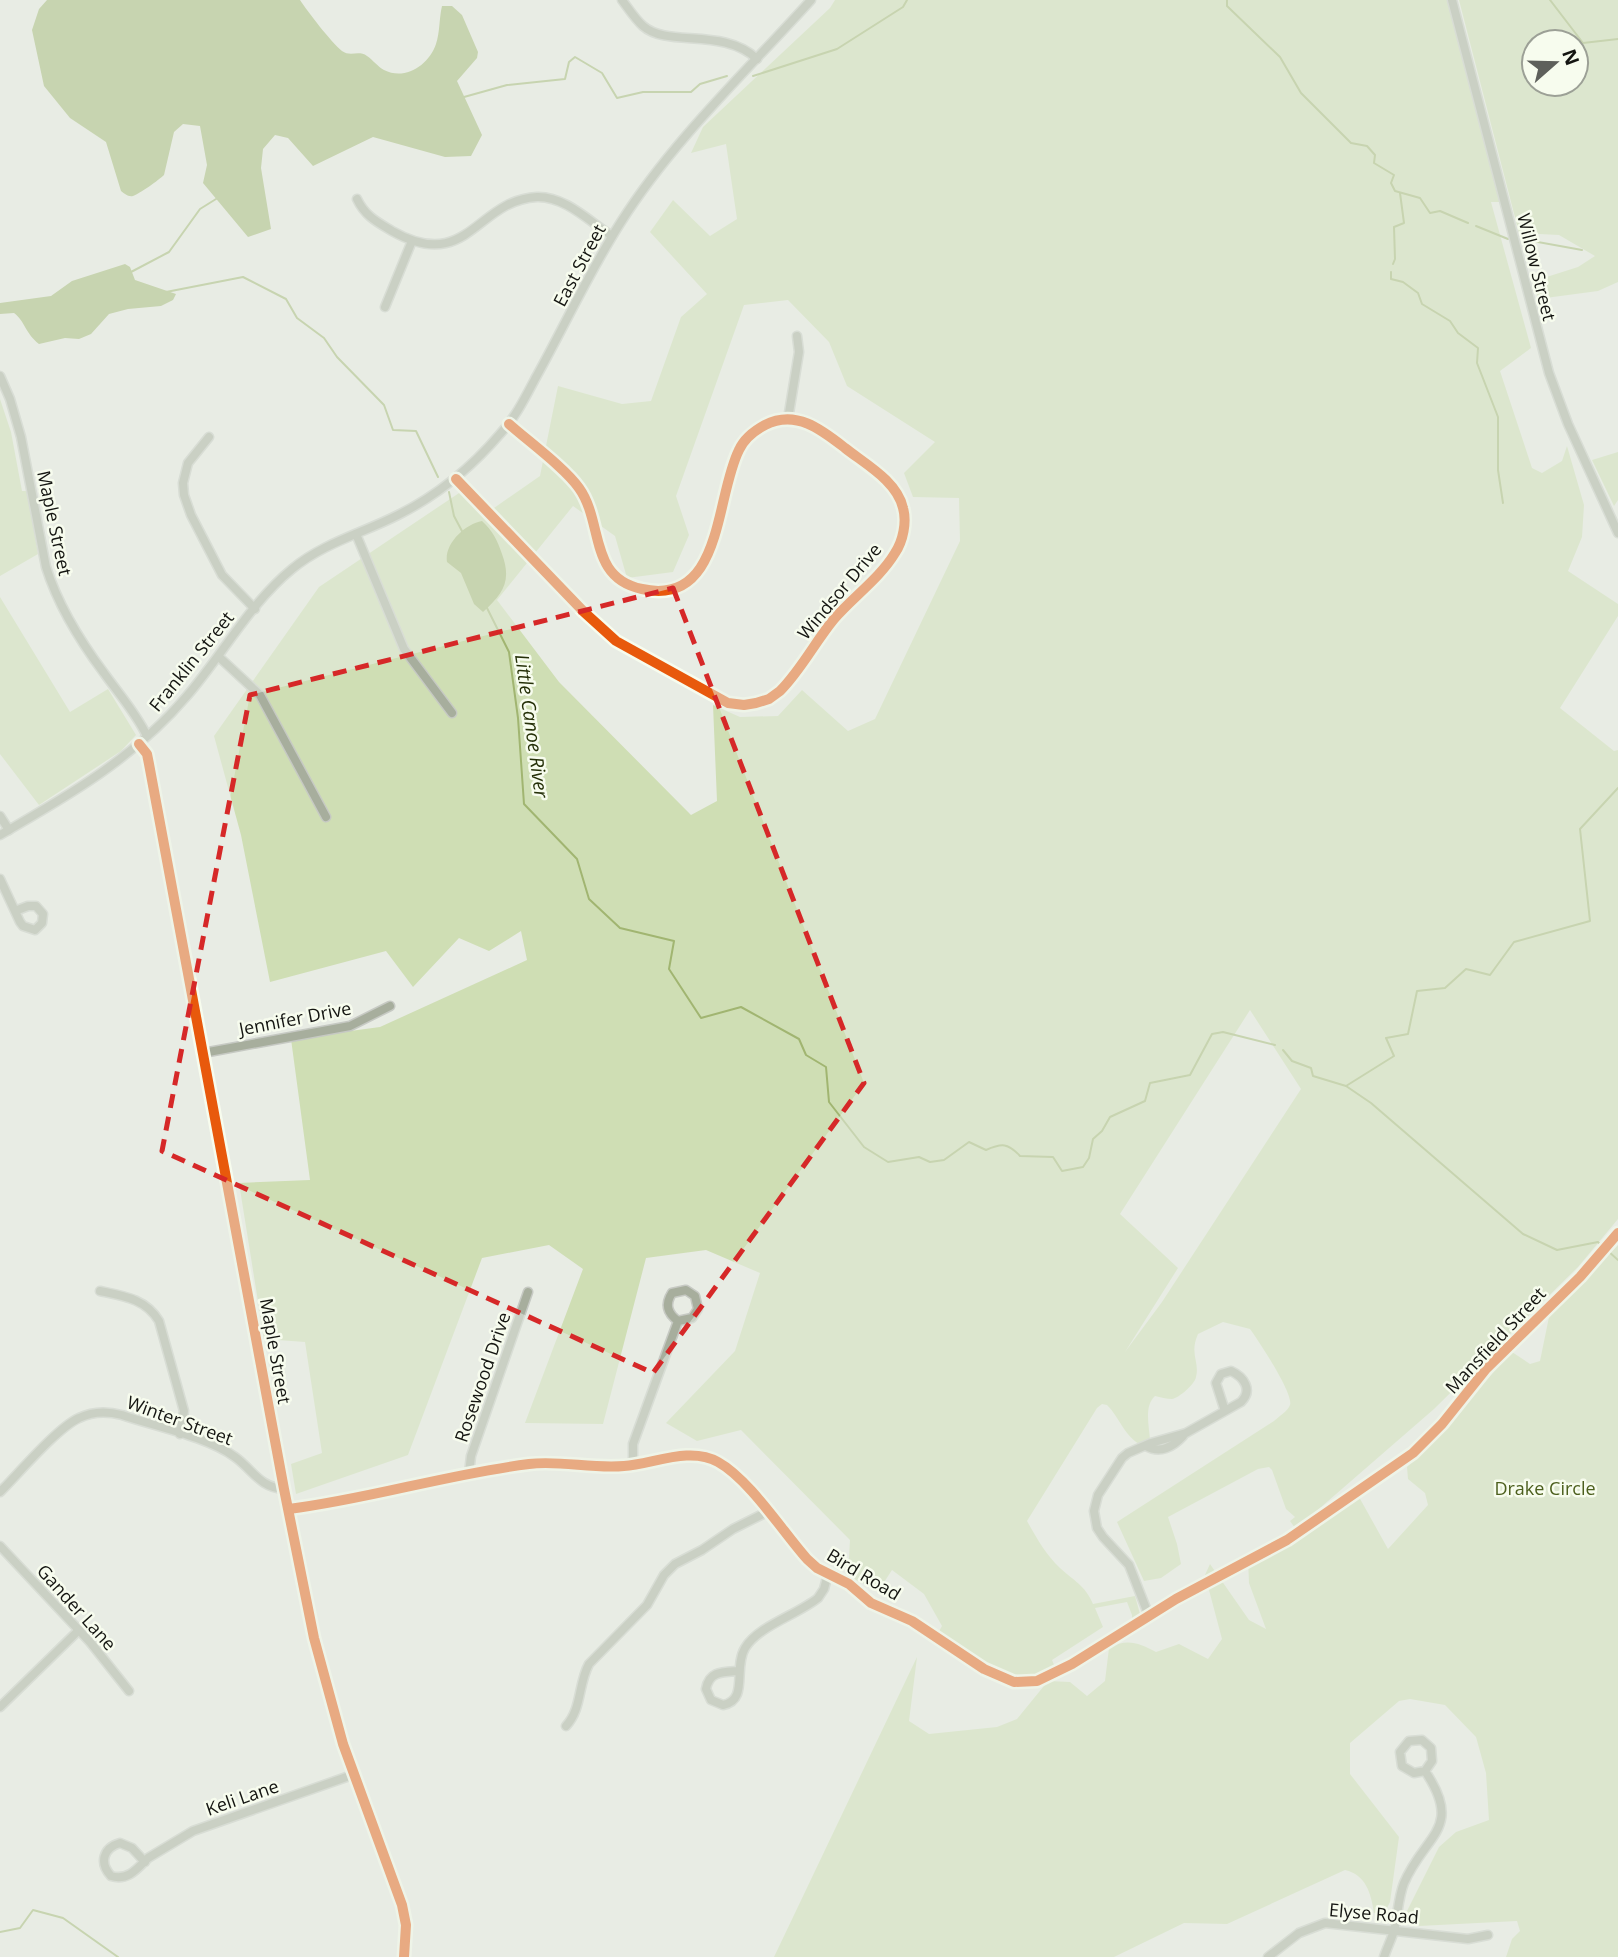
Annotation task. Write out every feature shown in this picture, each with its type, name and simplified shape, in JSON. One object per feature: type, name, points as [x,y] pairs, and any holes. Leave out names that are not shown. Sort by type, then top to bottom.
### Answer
[{"type":"street","points":[[622,0],[643,26],[649,29],[731,43],[750,52],[757,59]]},
{"type":"street","points":[[795,0],[808,3]]},
{"type":"street","name":"Willow Street","points":[[1452,0],[1549,373],[1568,424],[1618,533]]},
{"type":"street","name":"East Street","points":[[368,529],[422,502],[456,479],[483,455],[509,424],[612,236],[654,175],[808,3]]},
{"type":"street","points":[[357,199],[369,217],[412,242],[430,245],[465,236],[514,203],[538,197],[561,202],[612,236]]},
{"type":"street","points":[[385,307],[412,242]]},
{"type":"street","points":[[509,424],[578,486],[588,507],[602,557],[612,574],[640,589],[658,591],[684,585],[701,569],[712,543],[739,451],[758,430],[771,422],[788,419],[799,352],[797,336]]},
{"type":"street","name":"Maple Street","points":[[0,376],[21,437],[46,567],[52,585],[92,656],[136,716],[147,737]]},
{"type":"street","name":"Windsor Drive","points":[[456,479],[584,612],[616,641],[722,701],[738,705],[757,703],[785,687],[825,631],[894,556],[904,532],[904,508],[899,495],[889,483],[816,427],[788,419]]},
{"type":"street","points":[[209,437],[188,463],[183,483],[184,495],[191,515],[222,575],[254,609]]},
{"type":"street","name":"Franklin Street","points":[[0,835],[87,784],[139,744],[184,700],[254,609],[283,577],[301,561],[327,546],[368,529]]},
{"type":"street","points":[[356,534],[401,642],[453,713]]},
{"type":"street","points":[[219,657],[260,695],[326,817]]},
{"type":"street","name":"Maple Street","points":[[139,744],[147,754],[149,764],[314,1638],[343,1744],[404,1911],[404,1957]]},
{"type":"street","points":[[0,816],[9,830]]},
{"type":"street","points":[[0,879],[15,911]]},
{"type":"street","name":"Jennifer Drive","points":[[203,1053],[350,1026],[390,1006]]},
{"type":"street","name":"Mansfield Street","points":[[1394,1467],[1413,1453],[1442,1424],[1486,1369],[1580,1277],[1618,1233]]},
{"type":"street","points":[[100,1290],[135,1299],[156,1316],[164,1335],[184,1411],[180,1434]]},
{"type":"street","points":[[686,1290],[695,1296],[698,1309],[692,1318],[678,1321],[669,1312],[667,1302],[672,1293],[686,1290]]},
{"type":"street","name":"Rosewood Drive","points":[[469,1473],[471,1456],[528,1292]]},
{"type":"street","points":[[632,1465],[633,1444],[678,1321]]},
{"type":"street","points":[[1149,1616],[1131,1569],[1101,1534],[1094,1511],[1098,1495],[1122,1458],[1132,1451],[1146,1446],[1154,1450],[1165,1448],[1176,1443],[1186,1433],[1225,1411],[1243,1400],[1247,1392],[1244,1382],[1231,1371],[1221,1374],[1216,1383],[1225,1411]]},
{"type":"street","name":"Winter Street","points":[[0,1493],[62,1429],[91,1413],[106,1412],[223,1450],[240,1461],[270,1488],[284,1489]]},
{"type":"street","name":"Bird Road","points":[[289,1509],[322,1505],[469,1473],[543,1462],[608,1466],[682,1457],[708,1458],[724,1466],[769,1511],[807,1559],[828,1574],[849,1584],[876,1606],[912,1621],[984,1669],[1022,1683],[1046,1677],[1176,1599],[1287,1540],[1394,1467]]},
{"type":"street","points":[[566,1726],[576,1711],[583,1676],[589,1664],[646,1605],[668,1570],[733,1529],[769,1511]]},
{"type":"street","name":"Gander Lane","points":[[0,1546],[79,1630],[129,1691]]},
{"type":"street","points":[[738,1671],[719,1672],[711,1677],[706,1689],[711,1700],[723,1705],[735,1700],[739,1692],[738,1671],[741,1656],[749,1642],[815,1601],[824,1590],[828,1574]]},
{"type":"street","points":[[0,1707],[79,1630]]},
{"type":"street","points":[[1418,1739],[1429,1746],[1433,1758],[1425,1771],[1414,1773],[1402,1766],[1400,1752],[1406,1743],[1418,1739]]},
{"type":"street","points":[[1384,1957],[1394,1930],[1405,1880],[1435,1836],[1441,1822],[1440,1798],[1425,1771]]},
{"type":"street","name":"Keli Lane","points":[[145,1862],[132,1848],[120,1843],[109,1848],[103,1859],[107,1872],[116,1878],[127,1877],[192,1830],[355,1774]]},
{"type":"street","name":"Elyse Road","points":[[1268,1957],[1299,1933],[1318,1924],[1339,1923],[1468,1939],[1488,1935]]},
{"type":"highlighted area","points":[[673,588],[864,1083],[653,1373],[162,1151],[250,695]]},
{"type":"green space","points":[[835,0],[1447,0],[1500,202],[1491,202],[1531,348],[1500,371],[1532,468],[1542,473],[1562,461],[1567,446],[1584,505],[1582,537],[1568,571],[1618,604],[1618,616],[1560,708],[1614,751],[1618,750],[1618,1219],[1578,1267],[1434,1409],[1305,1521],[1295,1528],[1290,1521],[1295,1517],[1286,1509],[1272,1470],[1269,1467],[1258,1469],[1168,1517],[1181,1564],[1161,1578],[1144,1581],[1117,1522],[1274,1421],[1290,1405],[1287,1390],[1250,1329],[1223,1322],[1198,1334],[1194,1347],[1197,1372],[1190,1387],[1175,1398],[1155,1396],[1152,1400],[1148,1416],[1150,1440],[1141,1445],[1135,1441],[1107,1405],[1102,1404],[1027,1521],[1050,1557],[1083,1588],[1093,1604],[1135,1596],[1140,1614],[1132,1622],[1127,1602],[1095,1608],[1103,1627],[1052,1660],[1055,1667],[1030,1678],[1005,1676],[993,1671],[937,1635],[942,1626],[924,1594],[892,1570],[879,1590],[848,1577],[850,1540],[741,1430],[697,1441],[666,1423],[735,1351],[760,1273],[706,1250],[646,1258],[603,1424],[525,1423],[583,1269],[549,1245],[482,1258],[408,1455],[296,1494],[291,1464],[322,1453],[305,1342],[264,1339],[239,1183],[310,1180],[291,1039],[380,1027],[527,960],[521,931],[489,951],[459,938],[413,987],[386,951],[270,982],[241,835],[214,736],[319,587],[468,487],[494,508],[540,476],[558,386],[622,404],[651,401],[681,317],[707,294],[650,232],[673,200],[710,236],[737,219],[726,144],[691,153],[703,127],[830,8]],"holes":[[[788,300],[829,342],[847,386],[935,442],[904,473],[913,497],[959,498],[960,541],[875,719],[848,731],[802,690],[778,716],[740,717],[713,705],[717,801],[691,815],[559,682],[497,600],[573,506],[615,536],[627,578],[673,572],[689,535],[676,496],[744,305]],[[1250,1010],[1301,1089],[1162,1302],[1125,1352],[1178,1268],[1120,1214]]]},
{"type":"green space","points":[[1459,0],[1618,0],[1618,282],[1598,291],[1538,299],[1534,281],[1578,267],[1595,256],[1559,235],[1519,233]]},
{"type":"green space","points":[[0,399],[11,432],[22,491],[27,491],[38,554],[0,576]]},
{"type":"green space","points":[[1618,452],[1618,500],[1614,506],[1592,460]]},
{"type":"green space","points":[[0,597],[70,712],[108,689],[136,735],[121,751],[39,805],[0,754]]},
{"type":"green space","name":"Drake Circle","points":[[1618,1245],[1618,1957],[1506,1957],[1512,1939],[1520,1931],[1517,1921],[1419,1926],[1410,1922],[1407,1911],[1439,1847],[1456,1832],[1489,1820],[1486,1773],[1476,1737],[1445,1705],[1410,1699],[1399,1701],[1350,1743],[1350,1774],[1399,1837],[1390,1902],[1385,1912],[1374,1913],[1363,1881],[1345,1870],[1227,1924],[1184,1923],[1114,1957],[774,1957],[917,1657],[909,1721],[929,1734],[997,1727],[1017,1719],[1048,1681],[1070,1682],[1087,1696],[1105,1681],[1109,1648],[1122,1643],[1138,1644],[1156,1652],[1179,1644],[1208,1659],[1222,1639],[1205,1575],[1210,1564],[1249,1620],[1266,1629],[1249,1583],[1248,1559],[1359,1497],[1388,1549],[1428,1505],[1425,1493],[1408,1479],[1407,1467],[1512,1352],[1530,1364],[1540,1361],[1549,1317]]},
{"type":"shaded area","points":[[47,0],[300,0],[342,51],[364,54],[384,70],[400,74],[415,69],[433,52],[442,6],[452,6],[462,15],[478,52],[477,58],[457,81],[482,135],[471,156],[445,157],[373,137],[313,166],[288,138],[275,135],[263,149],[261,168],[271,229],[248,237],[203,183],[207,165],[200,126],[183,124],[174,132],[164,175],[133,196],[121,191],[106,142],[70,118],[44,86],[32,30],[39,9]]},
{"type":"shaded area","points":[[125,264],[130,267],[135,280],[176,294],[173,300],[161,306],[109,314],[91,334],[79,339],[65,338],[39,344],[14,313],[0,314],[0,303],[51,296],[72,281]]},
{"type":"shaded area","points":[[482,521],[496,540],[506,572],[500,593],[483,612],[474,604],[461,573],[447,562],[449,548],[457,536],[469,526]]},
{"type":"waterway","points":[[753,76],[837,49],[903,7],[907,0]]},
{"type":"waterway","points":[[1227,0],[1227,6],[1280,57],[1301,93],[1351,143],[1367,146],[1375,155],[1374,163],[1394,175],[1391,183],[1395,191],[1420,198],[1430,213],[1440,211],[1468,223]]},
{"type":"waterway","points":[[1550,0],[1583,43],[1618,39]]},
{"type":"waterway","points":[[464,97],[507,85],[565,79],[569,62],[575,57],[602,73],[617,98],[643,92],[691,92],[700,84],[727,76]]},
{"type":"waterway","points":[[1393,264],[1394,227],[1404,223],[1400,193]]},
{"type":"waterway","points":[[131,272],[169,252],[200,209],[216,199]]},
{"type":"waterway","points":[[1476,226],[1508,239]]},
{"type":"waterway","points":[[1521,239],[1582,250]]},
{"type":"waterway","points":[[1391,272],[1391,279],[1403,282],[1418,293],[1422,304],[1450,321],[1458,333],[1478,348],[1477,363],[1498,417],[1498,470],[1503,503]]},
{"type":"waterway","name":"Little Canoe River","points":[[166,292],[243,277],[286,299],[297,318],[324,338],[337,357],[384,405],[393,430],[416,431],[438,477]]},
{"type":"waterway","name":"Little Canoe River","points":[[449,492],[454,516],[463,533]]},
{"type":"waterway","name":"Little Canoe River","points":[[487,608],[509,652],[518,718],[524,804],[577,859],[589,899],[620,928],[674,941],[669,969],[701,1018],[741,1007],[799,1039],[806,1055],[826,1067],[829,1102],[864,1147],[888,1162],[919,1157],[930,1162],[944,1160],[969,1142],[986,1150],[1004,1146],[1020,1156],[1053,1157],[1062,1171],[1083,1167],[1089,1158],[1093,1139],[1102,1131],[1110,1117],[1145,1101],[1150,1083],[1190,1075],[1212,1034],[1223,1032],[1275,1045]]},
{"type":"waterway","points":[[1346,1086],[1394,1056],[1386,1038],[1408,1034],[1417,991],[1445,988],[1466,969],[1490,975],[1514,942],[1590,921],[1580,829],[1618,788]]},
{"type":"waterway","points":[[1283,1050],[1292,1061],[1311,1068],[1313,1076],[1346,1086],[1371,1103],[1523,1234],[1557,1250],[1598,1242],[1601,1245]]},
{"type":"waterway","points":[[1608,1251],[1618,1260]]},
{"type":"waterway","points":[[0,1932],[20,1928],[33,1910],[63,1918],[118,1957]]},
{"type":"cycle path","points":[[456,479],[584,612],[616,641],[728,703],[756,703],[769,699],[780,691],[834,619],[889,562],[902,537],[905,519],[903,508],[900,498],[887,481],[818,429],[798,421],[776,421],[753,433],[739,450],[731,470],[712,544],[702,565],[688,581],[668,590],[642,589],[625,583],[613,573],[605,561],[587,502],[573,480],[509,424]]},
{"type":"cycle path","points":[[139,744],[147,754],[149,764],[314,1638],[343,1744],[402,1905],[406,1925],[404,1957]]},
{"type":"cycle path","points":[[289,1509],[529,1464],[612,1467],[671,1457],[707,1457],[730,1470],[742,1481],[817,1568],[849,1584],[871,1603],[912,1621],[984,1669],[1014,1682],[1037,1681],[1072,1664],[1176,1599],[1287,1540],[1413,1453],[1442,1424],[1486,1369],[1580,1277],[1618,1233]]}]
